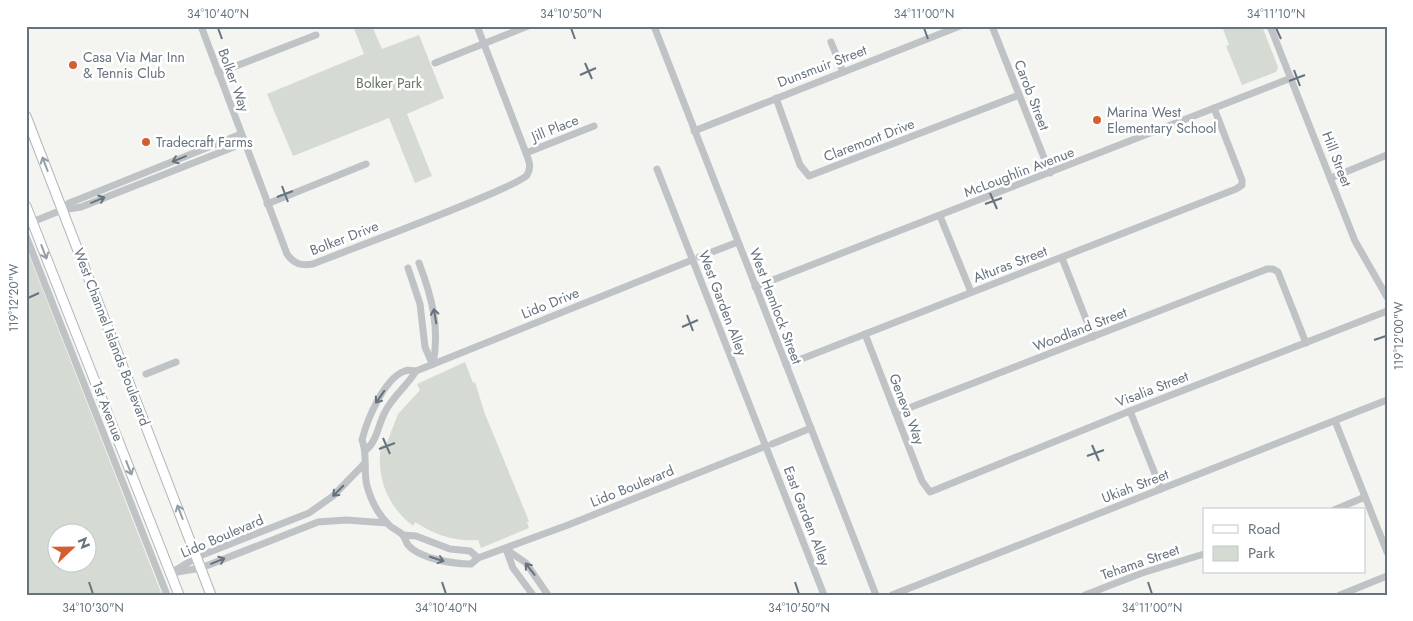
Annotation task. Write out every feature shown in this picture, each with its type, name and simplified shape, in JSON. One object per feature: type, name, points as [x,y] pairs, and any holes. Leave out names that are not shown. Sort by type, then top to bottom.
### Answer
[{"type":"main road","name":"West Channel Islands Boulevard","points":[[26,116],[211,595]]},
{"type":"main road","points":[[26,206],[179,595]]},
{"type":"street","name":"Bolker Way","points":[[201,26],[244,143]]},
{"type":"street","name":"Bolker Drive","points":[[244,143],[290,258],[299,265],[313,264],[521,180],[530,168],[526,153],[477,26]]},
{"type":"street","points":[[435,63],[528,26]]},
{"type":"street","name":"West Hemlock Street","points":[[654,26],[876,595]]},
{"type":"street","name":"Dunsmuir Street","points":[[694,131],[960,26]]},
{"type":"street","name":"Carob Street","points":[[992,26],[1050,173]]},
{"type":"street","name":"Hill Street","points":[[1270,26],[1358,248],[1387,297]]},
{"type":"street","points":[[218,73],[316,35]]},
{"type":"street","points":[[831,42],[842,72]]},
{"type":"street","name":"McLoughlin Avenue","points":[[755,287],[1291,78]]},
{"type":"street","name":"Claremont Drive","points":[[776,98],[800,165],[809,176],[1019,95]]},
{"type":"street","name":"Alturas Street","points":[[786,366],[971,292],[1231,192],[1242,185],[1242,180],[1214,108]]},
{"type":"street","name":"Jill Place","points":[[526,153],[594,126]]},
{"type":"street","points":[[62,210],[76,200],[241,134]]},
{"type":"street","points":[[32,222],[62,210],[81,207],[244,143]]},
{"type":"street","points":[[1331,178],[1387,155]]},
{"type":"street","points":[[267,204],[366,164]]},
{"type":"street","name":"West Garden Alley","points":[[657,169],[696,258],[769,445]]},
{"type":"street","points":[[940,216],[971,292]]},
{"type":"street","name":"1st Avenue","points":[[26,236],[168,595]]},
{"type":"street","name":"Lido Drive","points":[[364,464],[366,450],[362,440],[374,404],[405,370],[416,371],[738,242]]},
{"type":"street","points":[[1062,258],[1093,337]]},
{"type":"street","points":[[419,263],[429,290],[436,322],[437,344],[433,364]]},
{"type":"street","points":[[408,268],[420,304],[425,347],[433,364]]},
{"type":"street","name":"Woodland Street","points":[[896,413],[1264,269],[1273,269],[1278,272],[1306,343]]},
{"type":"street","name":"Visalia Street","points":[[928,491],[933,492],[1130,410],[1387,311]]},
{"type":"street","name":"Geneva Way","points":[[865,334],[928,491]]},
{"type":"street","points":[[146,374],[176,362]]},
{"type":"street","name":"Lido Drive","points":[[366,450],[374,444],[378,428],[386,410],[416,371]]},
{"type":"street","name":"Ukiah Street","points":[[892,595],[1387,400]]},
{"type":"street","points":[[1130,410],[1161,490]]},
{"type":"street","points":[[1336,421],[1387,552]]},
{"type":"street","name":"Lido Boulevard","points":[[364,464],[370,494],[387,522],[403,535],[409,546],[446,562],[471,564],[478,558],[506,549],[811,428]]},
{"type":"street","name":"East Garden Alley","points":[[769,445],[824,595]]},
{"type":"street","name":"Lido Boulevard","points":[[171,573],[197,557],[309,513],[333,496],[364,464]]},
{"type":"street","points":[[1339,508],[1365,497]]},
{"type":"street","name":"Lido Boulevard","points":[[171,573],[201,568],[318,522],[346,520],[387,522]]},
{"type":"street","name":"Lido Boulevard","points":[[403,535],[416,536],[442,547],[470,551],[478,558]]},
{"type":"street","points":[[506,549],[513,568],[533,595]]},
{"type":"street","points":[[506,549],[526,563],[548,595]]},
{"type":"street","name":"Tehama Street","points":[[1085,595],[1151,570],[1203,554]]},
{"type":"street","points":[[1340,595],[1387,576]]},
{"type":"green space","name":"Bolker Park","points":[[353,26],[372,26],[382,49],[419,35],[444,98],[407,114],[432,176],[415,183],[389,118],[293,156],[267,94],[364,54]]},
{"type":"green space","points":[[1222,26],[1262,26],[1278,67],[1276,72],[1242,85],[1226,46],[1229,45]]},
{"type":"green space","points":[[26,247],[162,595],[26,595]]},
{"type":"green space","points":[[465,362],[473,383],[475,382],[485,414],[529,521],[527,522],[529,528],[481,548],[478,540],[461,540],[445,537],[415,522],[413,526],[390,500],[385,490],[380,468],[381,445],[386,445],[398,414],[420,390],[417,384]]},
{"type":"place","name":"Casa Via Mar Inn & Tennis Club","points":[[73,65]]},
{"type":"place","name":"Marina West Elementary School","points":[[1097,120]]},
{"type":"place","name":"Tradecraft Farms","points":[[146,142]]}]
